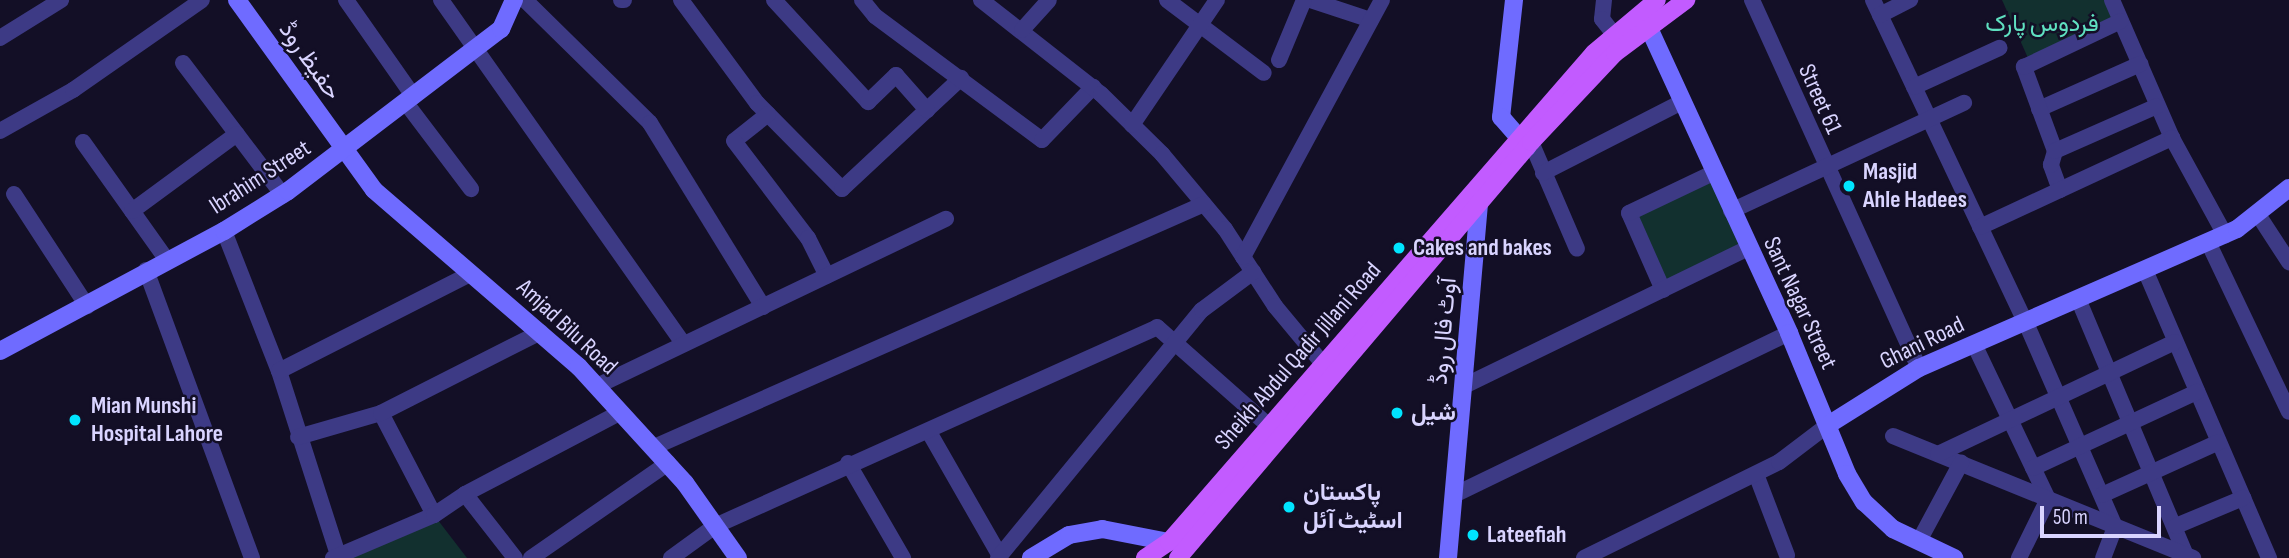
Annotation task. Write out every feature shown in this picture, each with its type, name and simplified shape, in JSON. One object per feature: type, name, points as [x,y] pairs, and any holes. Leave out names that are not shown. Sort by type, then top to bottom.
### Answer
[{"type":"main road","name":"حفیظ روڈ","points":[[237,0],[343,151]]},
{"type":"main road","name":"Ibrahim Street","points":[[0,351],[87,306],[146,270],[223,231],[283,195],[501,29],[514,0]]},
{"type":"main road","points":[[1514,0],[1500,106],[1504,125],[1525,143]]},
{"type":"main road","name":"Sheikh Abdul Qadir Jillani Road","points":[[1525,143],[1614,33],[1657,0]]},
{"type":"main road","name":"Sheikh Abdul Qadir Jillani Road","points":[[1145,558],[1169,542],[1324,365],[1525,143],[1605,62],[1648,26],[1686,0]]},
{"type":"main road","name":"Sant Nagar Street","points":[[1648,26],[1680,103],[1789,333],[1847,474],[1864,502],[1893,529],[1954,558]]},
{"type":"main road","name":"Amjad Bilu Road","points":[[343,151],[403,220],[541,332],[597,386],[668,463],[738,558]]},
{"type":"main road","name":"Ghani Road","points":[[1828,425],[1919,368],[2225,234],[2289,188]]},
{"type":"main road","name":"Sheikh Abdul Qadir Jillani Road","points":[[1178,558],[1474,200]]},
{"type":"main road","name":"آوٹ فال روڈ","points":[[1448,558],[1464,386],[1474,200]]},
{"type":"main road","points":[[1031,558],[1069,535],[1102,529],[1169,542]]},
{"type":"street","points":[[0,38],[61,0]]},
{"type":"street","points":[[0,131],[73,90],[202,0]]},
{"type":"street","points":[[346,0],[471,189]]},
{"type":"street","points":[[442,0],[684,344]]},
{"type":"street","points":[[525,0],[650,123],[763,307]]},
{"type":"street","points":[[681,0],[768,114],[842,189],[961,78]]},
{"type":"street","points":[[774,0],[868,102],[896,75],[927,110]]},
{"type":"street","points":[[862,0],[875,16],[1042,140],[1093,87]]},
{"type":"street","points":[[981,0],[1093,87],[1132,125],[1204,204],[1324,365]]},
{"type":"street","points":[[1022,30],[1049,0]]},
{"type":"street","points":[[1167,0],[1264,73]]},
{"type":"street","points":[[1132,125],[1217,0]]},
{"type":"street","points":[[1279,61],[1304,0]]},
{"type":"street","points":[[1310,0],[1371,20]]},
{"type":"street","points":[[1244,257],[1382,0]]},
{"type":"street","points":[[1604,0],[1602,19],[1614,33]]},
{"type":"street","name":"Street 61","points":[[1752,0],[1919,368]]},
{"type":"street","points":[[1910,0],[1877,7],[2026,323],[2102,495],[2115,527],[2103,558]]},
{"type":"street","points":[[2113,0],[2172,138],[2225,234]]},
{"type":"street","points":[[2060,190],[2051,165],[2055,151],[2024,71],[2027,63],[2121,21]]},
{"type":"street","points":[[1914,87],[1999,48]]},
{"type":"street","points":[[183,63],[283,195]]},
{"type":"street","points":[[2039,109],[2140,64]]},
{"type":"street","points":[[1543,173],[1680,103]]},
{"type":"street","points":[[1731,211],[1964,103]]},
{"type":"street","points":[[2055,151],[2157,106]]},
{"type":"street","points":[[768,114],[734,141],[808,239],[827,276]]},
{"type":"street","points":[[132,211],[237,134]]},
{"type":"street","points":[[1980,228],[2172,138]]},
{"type":"street","points":[[83,142],[167,260]]},
{"type":"street","points":[[1525,143],[1543,173],[1577,249]]},
{"type":"street","points":[[1663,290],[1629,213],[1713,173]]},
{"type":"street","points":[[14,194],[87,306]]},
{"type":"street","points":[[654,447],[1204,204]]},
{"type":"street","points":[[2257,213],[2289,262]]},
{"type":"street","points":[[597,386],[946,219]]},
{"type":"street","points":[[223,231],[279,371],[336,557],[434,515],[465,494],[621,412]]},
{"type":"street","points":[[2208,242],[2282,380],[2289,412]]},
{"type":"street","points":[[1464,386],[1748,248]]},
{"type":"street","points":[[146,270],[252,558]]},
{"type":"street","points":[[2145,270],[2269,558]]},
{"type":"street","points":[[929,432],[999,557],[1202,310],[1253,272]]},
{"type":"street","points":[[279,371],[470,274]]},
{"type":"street","points":[[2079,300],[2190,557]]},
{"type":"street","points":[[671,558],[715,526],[848,463],[929,432],[1157,327],[1270,427]]},
{"type":"street","points":[[298,437],[381,413],[541,332]]},
{"type":"street","points":[[1456,494],[1789,333]]},
{"type":"street","points":[[1938,454],[2175,342]]},
{"type":"street","points":[[1974,344],[2048,499]]},
{"type":"street","points":[[2033,468],[2197,392]]},
{"type":"street","points":[[381,413],[434,515]]},
{"type":"street","name":"Ghani Road","points":[[1584,558],[1756,474],[1828,425]]},
{"type":"street","points":[[1893,436],[2190,557]]},
{"type":"street","points":[[2102,495],[2219,442]]},
{"type":"street","points":[[531,558],[668,463]]},
{"type":"street","points":[[848,463],[903,558]]},
{"type":"street","points":[[1919,541],[1961,463]]},
{"type":"street","points":[[1756,474],[1786,557]]},
{"type":"street","points":[[465,494],[515,558]]},
{"type":"street","points":[[2176,527],[2243,498]]},
{"type":"street","points":[[2019,558],[2048,499]]},
{"type":"green space","name":"فردوس پارک","points":[[2002,0],[2107,0],[2115,17],[2028,58]]},
{"type":"green space","points":[[1713,173],[1748,248],[1664,288],[1629,212]]},
{"type":"green space","points":[[434,515],[467,558],[339,558]]},
{"type":"place","name":"Masjid Ahle Hadees","points":[[1849,186]]},
{"type":"place","name":"Cakes and bakes","points":[[1399,248]]},
{"type":"place","name":"شیل","points":[[1397,413]]},
{"type":"place","name":"Mian Munshi Hospital Lahore","points":[[75,420]]},
{"type":"place","name":"پاکستان اسٹیٹ آئل","points":[[1289,507]]},
{"type":"place","name":"Lateefiah","points":[[1473,535]]}]
